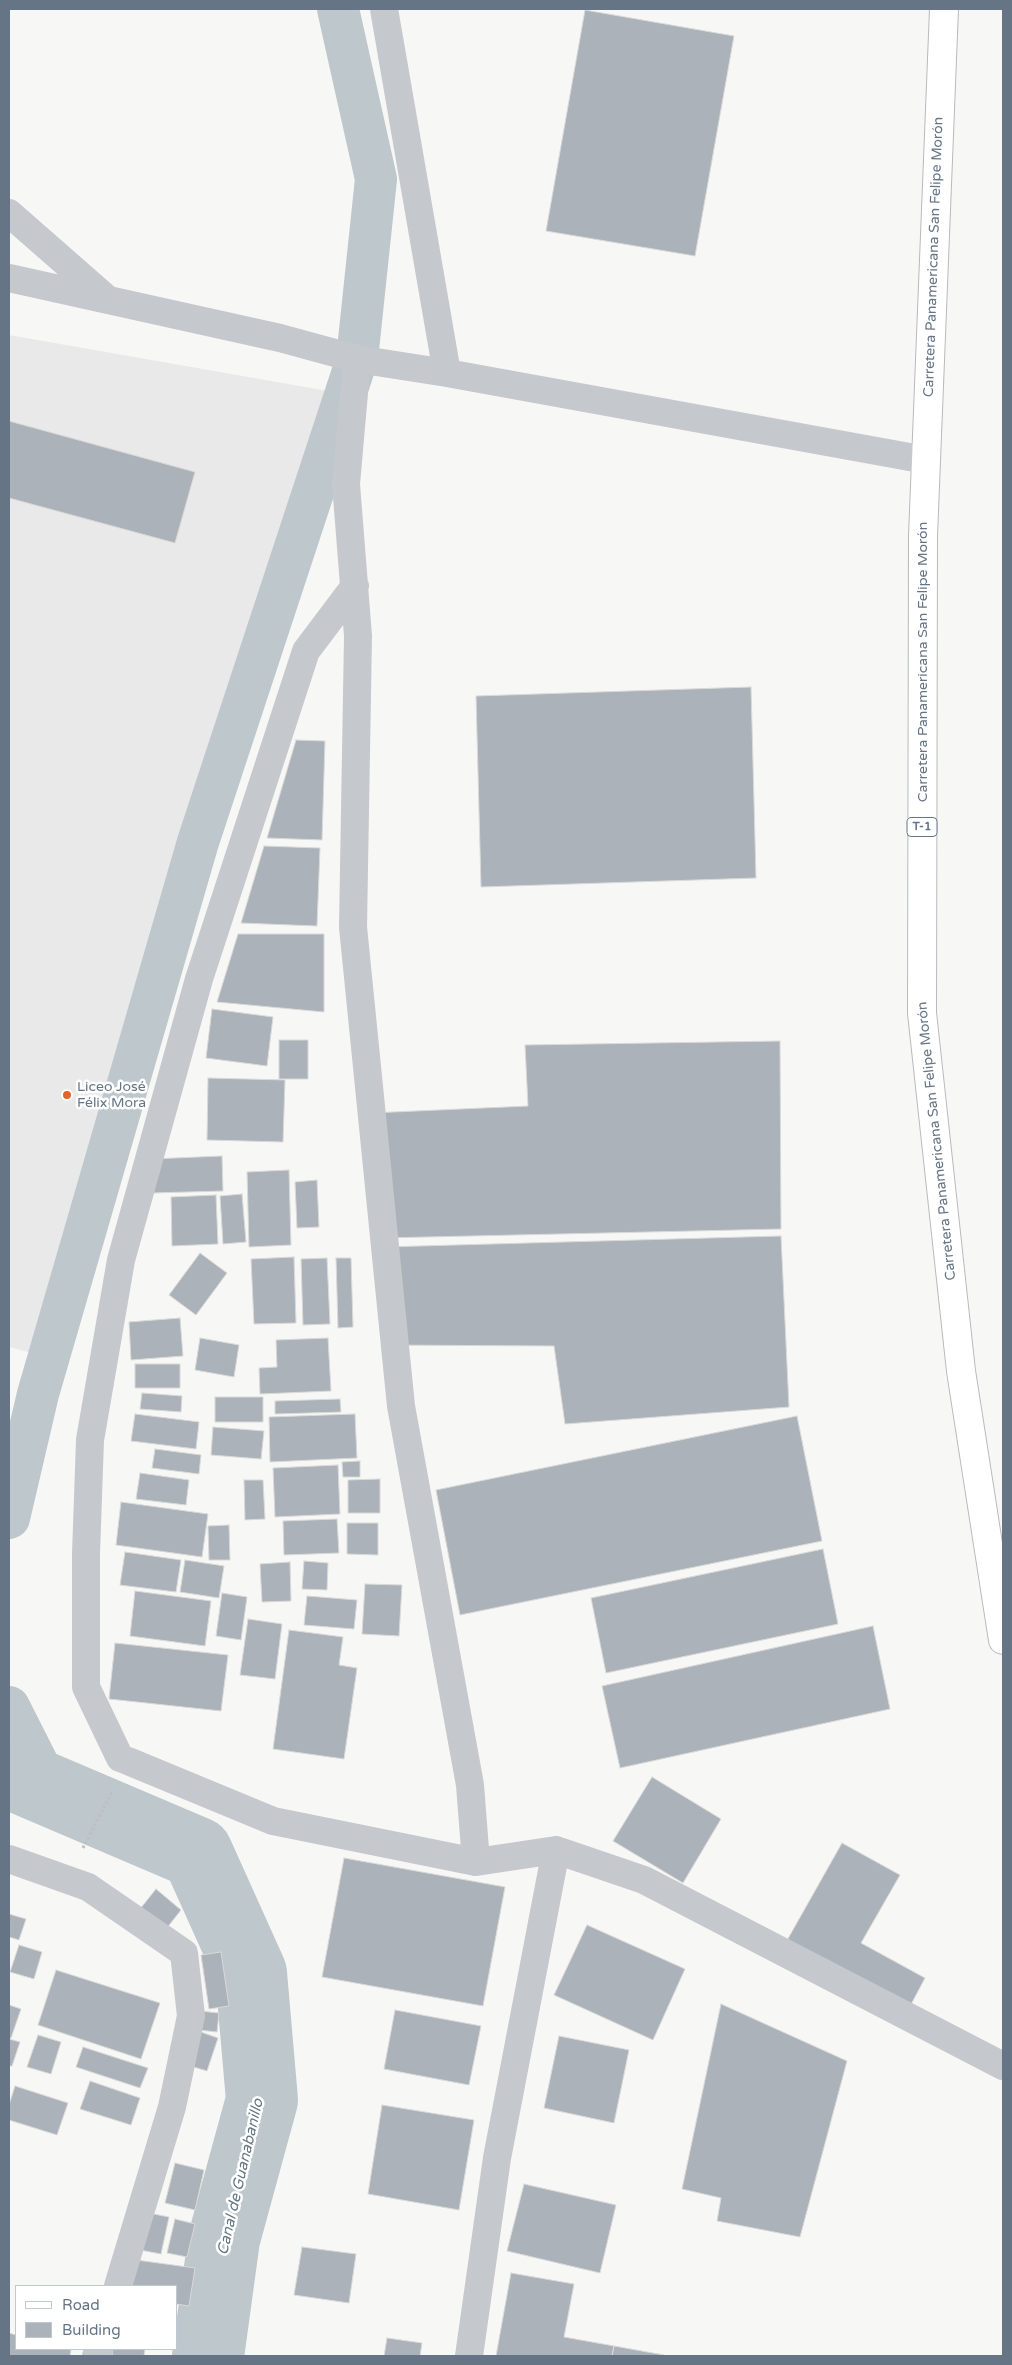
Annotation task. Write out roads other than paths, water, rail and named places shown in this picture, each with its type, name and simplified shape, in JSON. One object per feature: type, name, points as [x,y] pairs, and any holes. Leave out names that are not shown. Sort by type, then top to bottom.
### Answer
[{"type":"main road","name":"Carretera Panamericana San Felipe Morón","points":[[944,9],[924,536],[922,1013],[961,1371],[1003,1640]]},
{"type":"street","points":[[384,9],[447,373]]},
{"type":"street","points":[[9,213],[109,301]]},
{"type":"street","points":[[9,278],[280,338],[357,359],[447,373],[926,460]]},
{"type":"street","points":[[357,359],[346,484],[358,636],[354,927],[401,1406],[470,1785],[476,1862]]},
{"type":"street","points":[[355,586],[306,651],[199,979],[121,1260],[90,1440],[86,1554],[86,1687],[120,1758],[272,1821],[476,1862],[556,1850],[644,1880],[1003,2066]]},
{"type":"street","points":[[469,2356],[497,2158],[556,1850]]},
{"type":"street","points":[[9,1859],[88,1887],[184,1953],[190,2016],[172,2107],[118,2285]]},
{"type":"waterway","points":[[9,1518],[38,1394],[198,842],[357,359],[376,179],[338,9]]},
{"type":"waterway","points":[[9,1707],[52,1792]]},
{"type":"waterway","name":"Canal de Guanabanillo","points":[[9,1773],[197,1853],[251,1973],[262,2100],[224,2239],[208,2356]]},
{"type":"place","name":"Liceo José Félix Mora","points":[[67,1095]]}]
